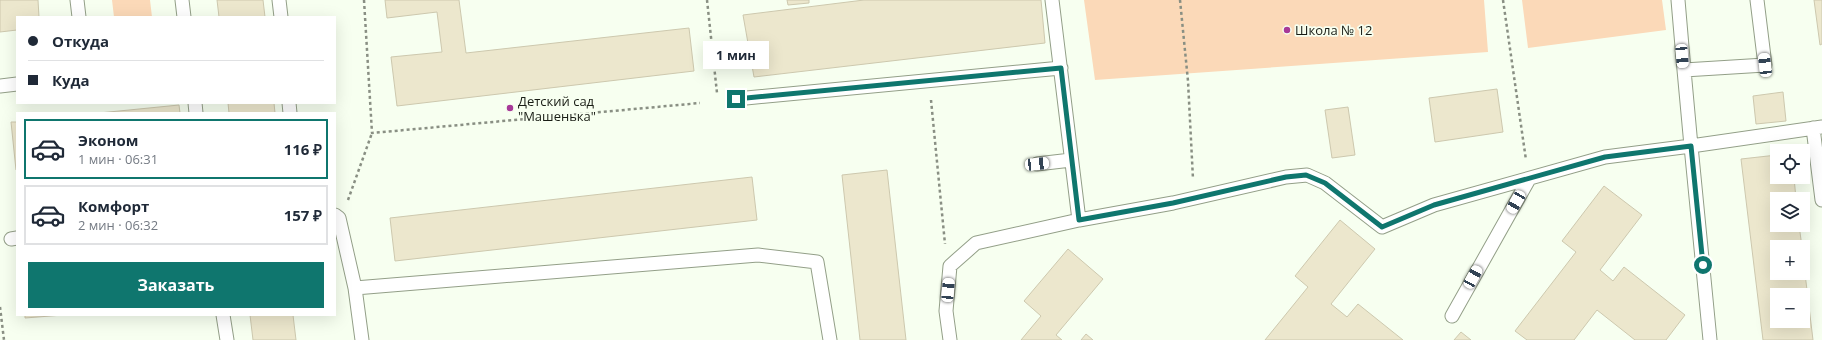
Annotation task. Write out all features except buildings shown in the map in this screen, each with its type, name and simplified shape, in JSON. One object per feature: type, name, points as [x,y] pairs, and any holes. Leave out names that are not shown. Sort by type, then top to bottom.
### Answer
[{"type":"lane","points":[[77,0],[79,16]]},
{"type":"lane","points":[[182,0],[184,16]]},
{"type":"lane","points":[[279,0],[281,16]]},
{"type":"lane","points":[[1052,0],[1079,220]]},
{"type":"lane","points":[[1678,0],[1710,340]]},
{"type":"lane","points":[[1684,70],[1765,65],[1756,0]]},
{"type":"lane","points":[[736,99],[929,82],[1061,68]]},
{"type":"lane","points":[[0,86],[16,84]]},
{"type":"lane","points":[[950,340],[946,311],[950,266],[976,243],[1079,220],[1194,198],[1286,177],[1306,175],[1325,183],[1382,227],[1434,205],[1605,157],[1818,128],[1822,200]]},
{"type":"lane","points":[[1037,164],[1071,160]]},
{"type":"lane","points":[[1452,316],[1529,179]]},
{"type":"lane","points":[[337,216],[355,288],[362,340]]},
{"type":"lane","points":[[355,288],[758,254],[817,262],[830,340]]},
{"type":"lane","points":[[223,316],[227,340]]},
{"type":"path","points":[[337,216],[347,202],[372,133],[364,0]]},
{"type":"path","points":[[707,0],[718,100],[736,99]]},
{"type":"path","points":[[1180,0],[1188,81],[1194,198]]},
{"type":"path","points":[[1503,0],[1529,179]]},
{"type":"path","points":[[929,82],[947,258],[950,266]]},
{"type":"path","points":[[372,133],[700,103]]},
{"type":"path","points":[[0,307],[4,340]]},
{"type":"shaded area","points":[[112,0],[150,0],[152,16],[114,16]]},
{"type":"shaded area","name":"Школа № 12","points":[[1084,0],[1484,0],[1488,52],[1095,80]]},
{"type":"shaded area","points":[[1522,0],[1662,0],[1666,30],[1528,48]]},
{"type":"place","name":"Школа № 12","points":[[1287,30]]},
{"type":"place","name":"Детский сад \"Машенька\"","points":[[510,108]]},
{"type":"route","points":[[736,99],[929,82],[1061,68],[1079,220],[1173,203],[1286,177],[1306,175],[1325,183],[1382,227],[1434,205],[1605,157],[1691,146],[1703,265]]}]
